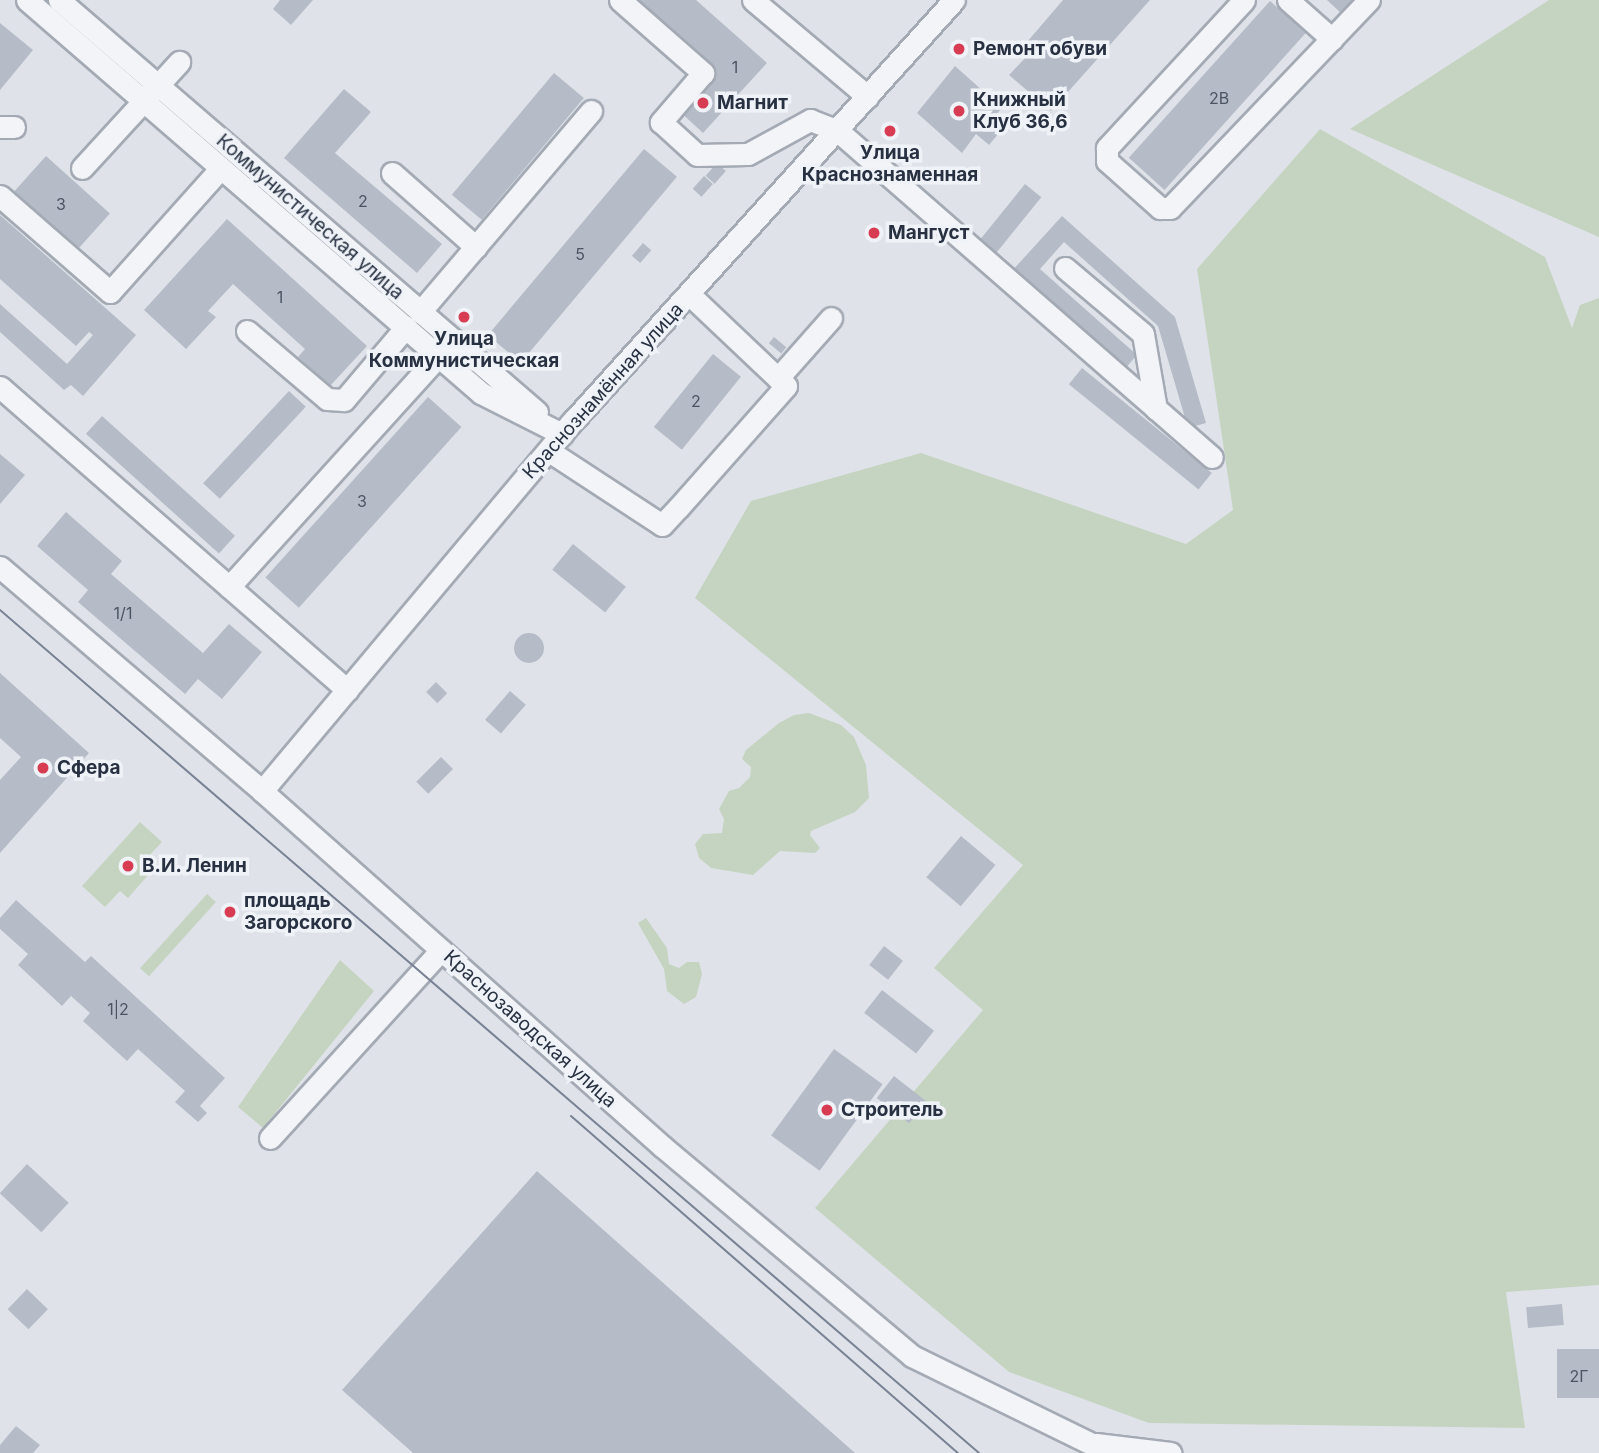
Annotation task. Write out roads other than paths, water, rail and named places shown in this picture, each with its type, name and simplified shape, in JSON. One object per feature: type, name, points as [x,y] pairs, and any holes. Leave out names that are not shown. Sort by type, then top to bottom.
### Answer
[{"type":"street","points":[[27,0],[150,93],[221,168],[413,320],[439,356],[481,393],[555,442],[662,525],[786,386],[689,295]]},
{"type":"street","name":"Коммунистическая улица","points":[[59,0],[150,93],[413,320],[453,340],[555,442]]},
{"type":"street","points":[[620,0],[703,73],[661,122],[698,155],[748,154],[810,120],[838,131],[1212,457]]},
{"type":"street","points":[[753,0],[868,97]]},
{"type":"street","name":"Краснознамённая улица","points":[[262,791],[555,442],[954,0]]},
{"type":"street","points":[[1244,0],[1107,148],[1107,161],[1160,208],[1170,208],[1370,0]]},
{"type":"street","points":[[1288,0],[1332,39]]},
{"type":"street","points":[[82,168],[179,62]]},
{"type":"street","points":[[247,331],[327,399],[344,400],[591,111]]},
{"type":"street","points":[[0,196],[110,292],[221,168]]},
{"type":"street","points":[[392,173],[476,247]]},
{"type":"street","points":[[1065,268],[1143,334],[1156,409]]},
{"type":"street","points":[[778,378],[831,318]]},
{"type":"street","points":[[229,587],[453,340]]},
{"type":"street","points":[[0,387],[347,690]]},
{"type":"street","name":"Краснозаводская улица","points":[[0,567],[262,791],[663,1147],[912,1356],[1111,1453]]},
{"type":"street","points":[[270,1138],[441,950]]},
{"type":"street","points":[[1091,1444],[1170,1453]]},
{"type":"tram line","points":[[0,610],[979,1453]]},
{"type":"tram line","points":[[571,1116],[958,1453]]},
{"type":"place","name":"Ремонт обуви","points":[[959,49]]},
{"type":"place","name":"Магнит","points":[[703,103]]},
{"type":"place","name":"Книжный Клуб 36,6","points":[[959,111]]},
{"type":"place","name":"Улица Краснознаменная","points":[[890,131]]},
{"type":"place","name":"Мангуст","points":[[874,233]]},
{"type":"place","name":"Улица Коммунистическая","points":[[464,317]]},
{"type":"place","name":"Сфера","points":[[43,768]]},
{"type":"place","name":"В.И. Ленин","points":[[128,866]]},
{"type":"place","name":"площадь Загорского","points":[[230,912]]},
{"type":"place","name":"Строитель","points":[[827,1110]]}]
